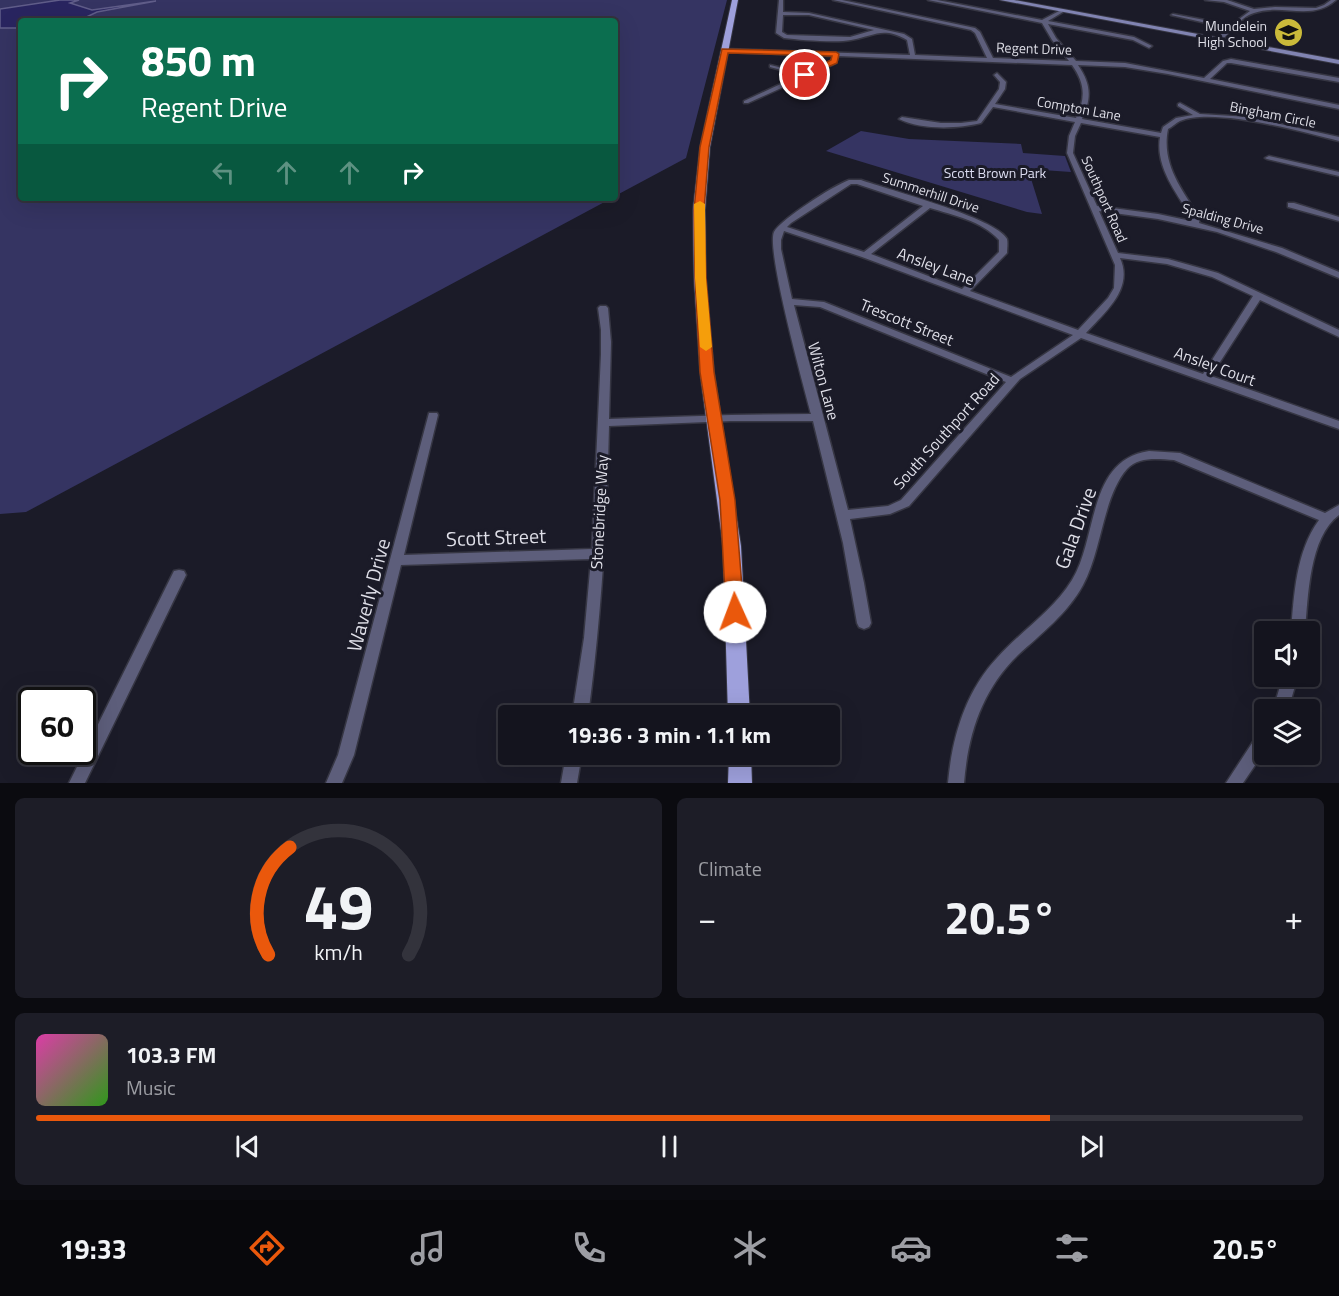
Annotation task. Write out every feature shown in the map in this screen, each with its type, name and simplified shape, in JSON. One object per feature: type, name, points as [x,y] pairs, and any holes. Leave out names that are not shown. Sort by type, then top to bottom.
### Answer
[{"type":"main road","points":[[735,0],[705,147],[699,210],[700,278],[707,372],[716,419],[732,546],[739,705]]},
{"type":"street","points":[[781,0],[779,33],[789,38],[850,39],[880,30]]},
{"type":"street","points":[[835,0],[973,29],[977,32],[992,60]]},
{"type":"street","points":[[930,0],[1134,39],[1149,46]]},
{"type":"street","points":[[1003,0],[1339,62]]},
{"type":"street","points":[[1207,0],[1223,1],[1254,11],[1327,8],[1334,0]]},
{"type":"street","points":[[1310,10],[1318,14]]},
{"type":"street","points":[[1044,21],[1061,11]]},
{"type":"street","points":[[1218,40],[1254,11]]},
{"type":"street","points":[[781,13],[810,14],[907,37],[913,57]]},
{"type":"street","points":[[1173,15],[1233,27]]},
{"type":"street","name":"Southport Road","points":[[1035,364],[1082,333],[1112,299],[1118,288],[1119,265],[1070,153],[1071,134],[1084,107],[1087,90],[1083,78],[1044,21]]},
{"type":"street","name":"Regent Drive","points":[[725,51],[1138,67],[1339,107]]},
{"type":"street","points":[[746,102],[834,62],[836,54]]},
{"type":"street","points":[[1206,79],[1226,62],[1238,61],[1339,80]]},
{"type":"street","points":[[772,66],[805,75]]},
{"type":"street","points":[[902,119],[933,124],[979,122],[992,105],[1003,82],[997,75]]},
{"type":"street","name":"Compton Lane","points":[[992,105],[1162,135]]},
{"type":"street","points":[[1180,105],[1199,116]]},
{"type":"street","name":"Bingham Circle","points":[[1162,135],[1172,121],[1199,116],[1250,120],[1339,139]]},
{"type":"street","points":[[1162,135],[1165,164],[1172,180],[1196,218],[1195,223]]},
{"type":"street","points":[[1269,158],[1339,174]]},
{"type":"street","name":"Summerhill Drive","points":[[781,228],[831,192],[849,182],[929,205],[987,225],[1003,240],[1004,247],[1000,256],[964,292]]},
{"type":"street","points":[[865,255],[929,205]]},
{"type":"street","points":[[1291,205],[1339,219]]},
{"type":"street","name":"Spalding Drive","points":[[1094,208],[1151,214],[1195,223],[1264,243],[1339,275]]},
{"type":"street","name":"Ansley Lane","points":[[781,228],[865,255],[1082,333]]},
{"type":"street","name":"Wilton Lane","points":[[781,228],[777,237],[778,249],[789,302],[859,587],[864,623]]},
{"type":"street","points":[[1114,255],[1153,259],[1189,267],[1233,283],[1339,334]]},
{"type":"street","points":[[1204,378],[1258,296]]},
{"type":"street","name":"Trescott Street","points":[[789,302],[822,304],[1012,381]]},
{"type":"street","name":"Stonebridge Way","points":[[581,705],[599,529],[606,333],[603,308]]},
{"type":"street","name":"Ansley Court","points":[[1082,333],[1339,425]]},
{"type":"street","name":"South Southport Road","points":[[842,515],[890,510],[905,503],[1012,381],[1035,364]]},
{"type":"street","name":"Waverly Drive","points":[[334,783],[346,755],[433,416]]},
{"type":"street","points":[[604,423],[818,417]]},
{"type":"street","name":"Gala Drive","points":[[956,783],[963,733],[975,701],[1000,664],[1063,602],[1083,573],[1103,507],[1116,476],[1125,464],[1138,457],[1155,454],[1176,456],[1325,518]]},
{"type":"street","points":[[1299,621],[1300,593],[1306,564],[1325,518],[1339,509]]},
{"type":"street","name":"Scott Street","points":[[397,560],[596,554]]},
{"type":"street","points":[[77,783],[179,575]]},
{"type":"street","points":[[1234,783],[1254,754]]},
{"type":"street","points":[[569,783],[572,765]]},
{"type":"green space","points":[[0,0],[727,0],[686,158],[618,194],[618,18],[18,18],[18,201],[606,201],[26,512],[0,514]]},
{"type":"green space","name":"Scott Brown Park","points":[[861,131],[909,139],[1021,144],[1023,153],[1065,156],[1071,172],[1028,169],[1042,214],[1027,212],[826,151]]},
{"type":"shaded area","points":[[60,0],[79,0],[70,3],[92,10],[156,1],[97,12],[84,18],[18,18],[18,28],[0,28],[0,9]]},
{"type":"slow traffic","points":[[700,204],[700,278],[706,347]]},
{"type":"place","name":"Mundelein High School","points":[[1288,33]]},
{"type":"route","points":[[735,612],[728,500],[707,372],[700,278],[699,210],[705,147],[725,51],[836,54],[834,62],[805,75]]}]
